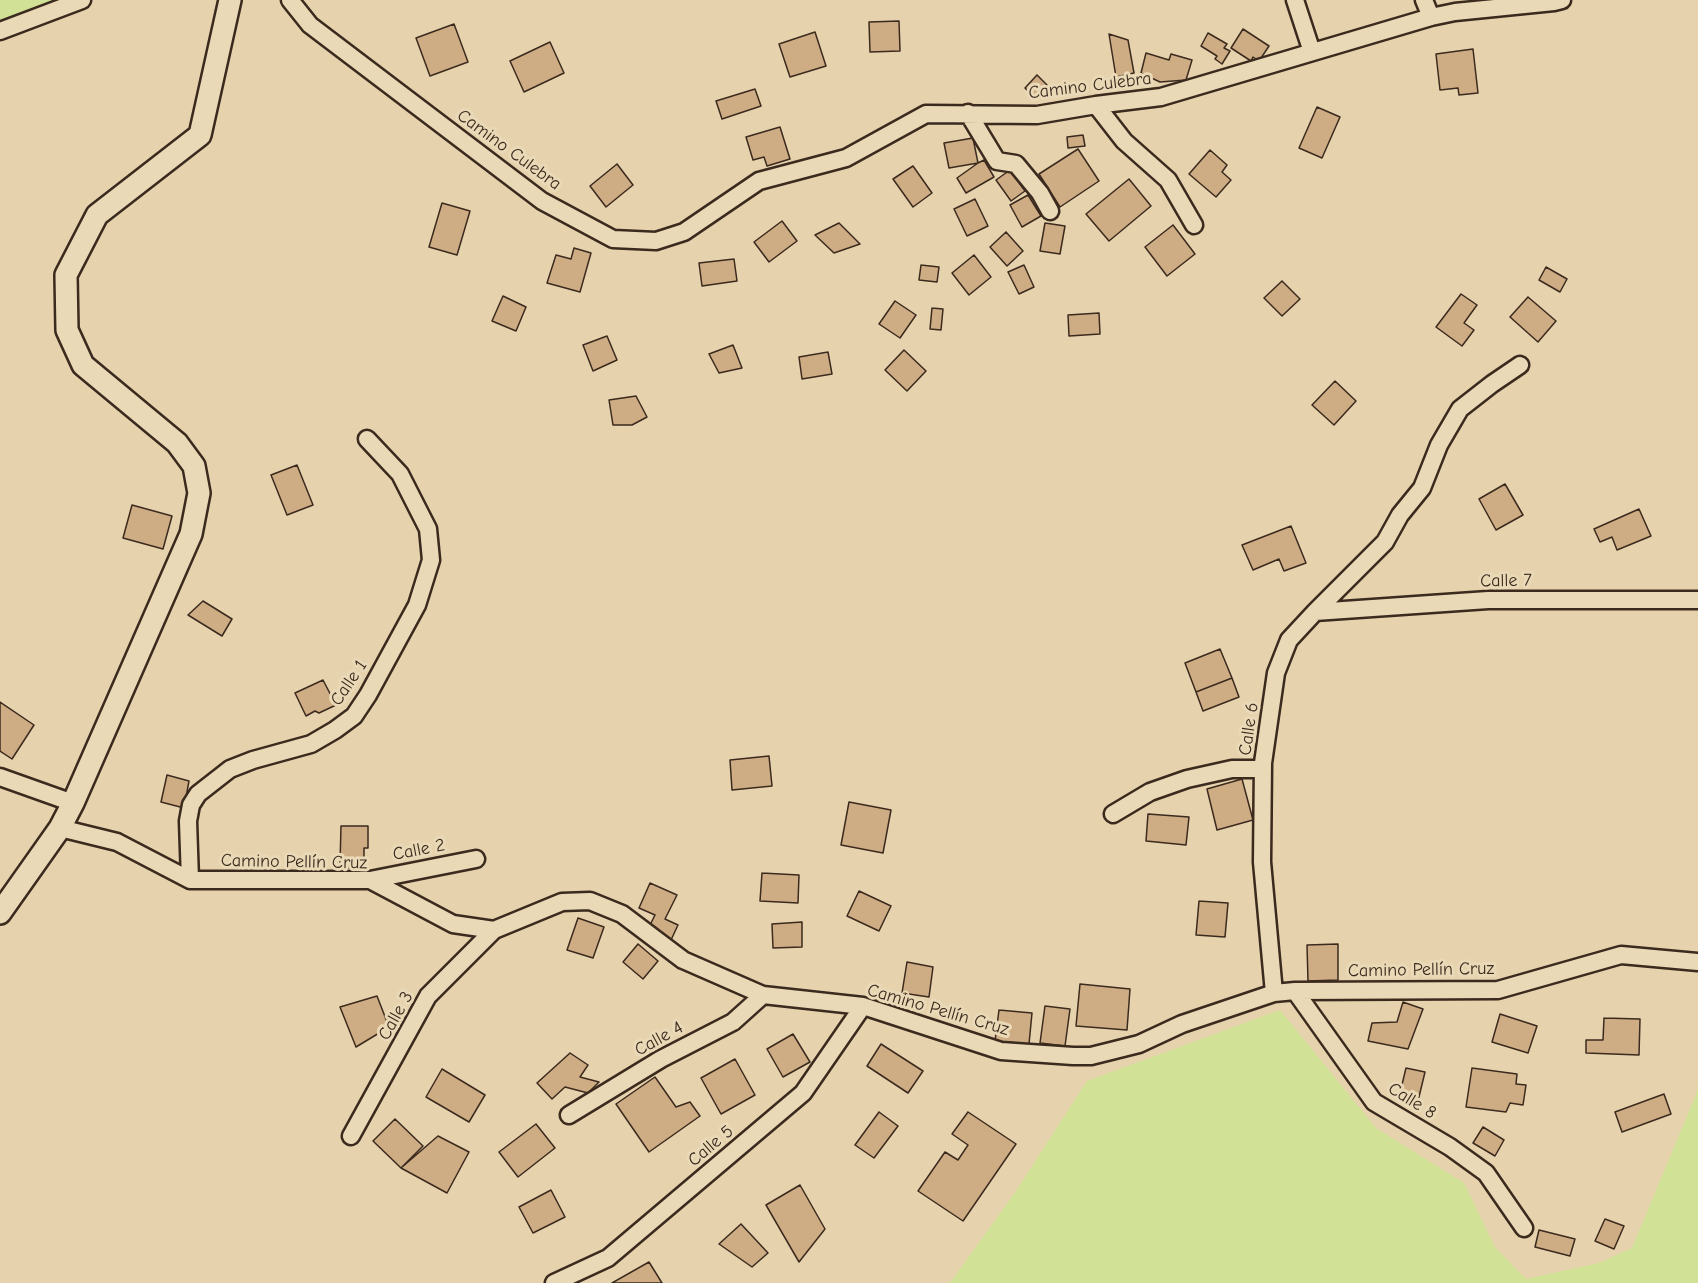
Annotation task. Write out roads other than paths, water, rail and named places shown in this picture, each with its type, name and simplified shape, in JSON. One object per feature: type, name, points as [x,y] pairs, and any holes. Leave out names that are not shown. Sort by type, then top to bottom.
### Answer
[{"type":"street","points":[[0,31],[82,0]]},
{"type":"street","points":[[0,913],[60,828],[73,803],[191,534],[199,493],[194,466],[177,443],[83,365],[67,330],[66,275],[97,215],[200,135],[230,0]]},
{"type":"street","name":"Camino Culebra","points":[[290,0],[310,25],[542,201],[613,239],[656,241],[684,232],[759,181],[846,158],[926,114],[1037,115],[1161,97],[1431,17],[1455,12],[1562,0]]},
{"type":"street","points":[[1295,0],[1312,52]]},
{"type":"street","points":[[1424,0],[1431,17]]},
{"type":"street","points":[[1096,105],[1124,141],[1168,180],[1194,225]]},
{"type":"street","points":[[968,113],[997,161],[1016,164],[1040,193],[1050,211]]},
{"type":"street","name":"Calle 6","points":[[1274,993],[1262,862],[1263,769],[1276,674],[1289,640],[1384,542],[1400,515],[1422,488],[1439,446],[1460,409],[1520,365]]},
{"type":"street","name":"Calle 1","points":[[190,880],[188,821],[191,805],[198,794],[230,769],[253,760],[311,744],[336,730],[354,716],[368,695],[417,605],[431,560],[428,529],[400,474],[367,440]]},
{"type":"street","name":"Calle 7","points":[[1316,612],[1488,600],[1698,600]]},
{"type":"street","points":[[1113,814],[1150,792],[1187,778],[1232,769],[1263,769]]},
{"type":"street","points":[[0,777],[73,803]]},
{"type":"street","name":"Camino Pellín Cruz","points":[[60,828],[117,842],[190,880],[370,880],[453,924],[494,930],[562,902],[590,901],[622,914],[683,960],[763,995],[863,1006],[1001,1051],[1091,1056],[1139,1044],[1182,1024],[1274,993],[1498,990],[1621,955],[1698,962]]},
{"type":"street","name":"Calle 2","points":[[370,880],[476,859]]},
{"type":"street","name":"Calle 3","points":[[351,1136],[428,996],[494,930]]},
{"type":"street","name":"Calle 8","points":[[1295,992],[1374,1102],[1450,1147],[1486,1173],[1524,1228]]},
{"type":"street","name":"Calle 4","points":[[569,1115],[661,1059],[733,1022],[763,995]]},
{"type":"street","name":"Calle 5","points":[[554,1283],[608,1258],[803,1094],[863,1006]]}]
